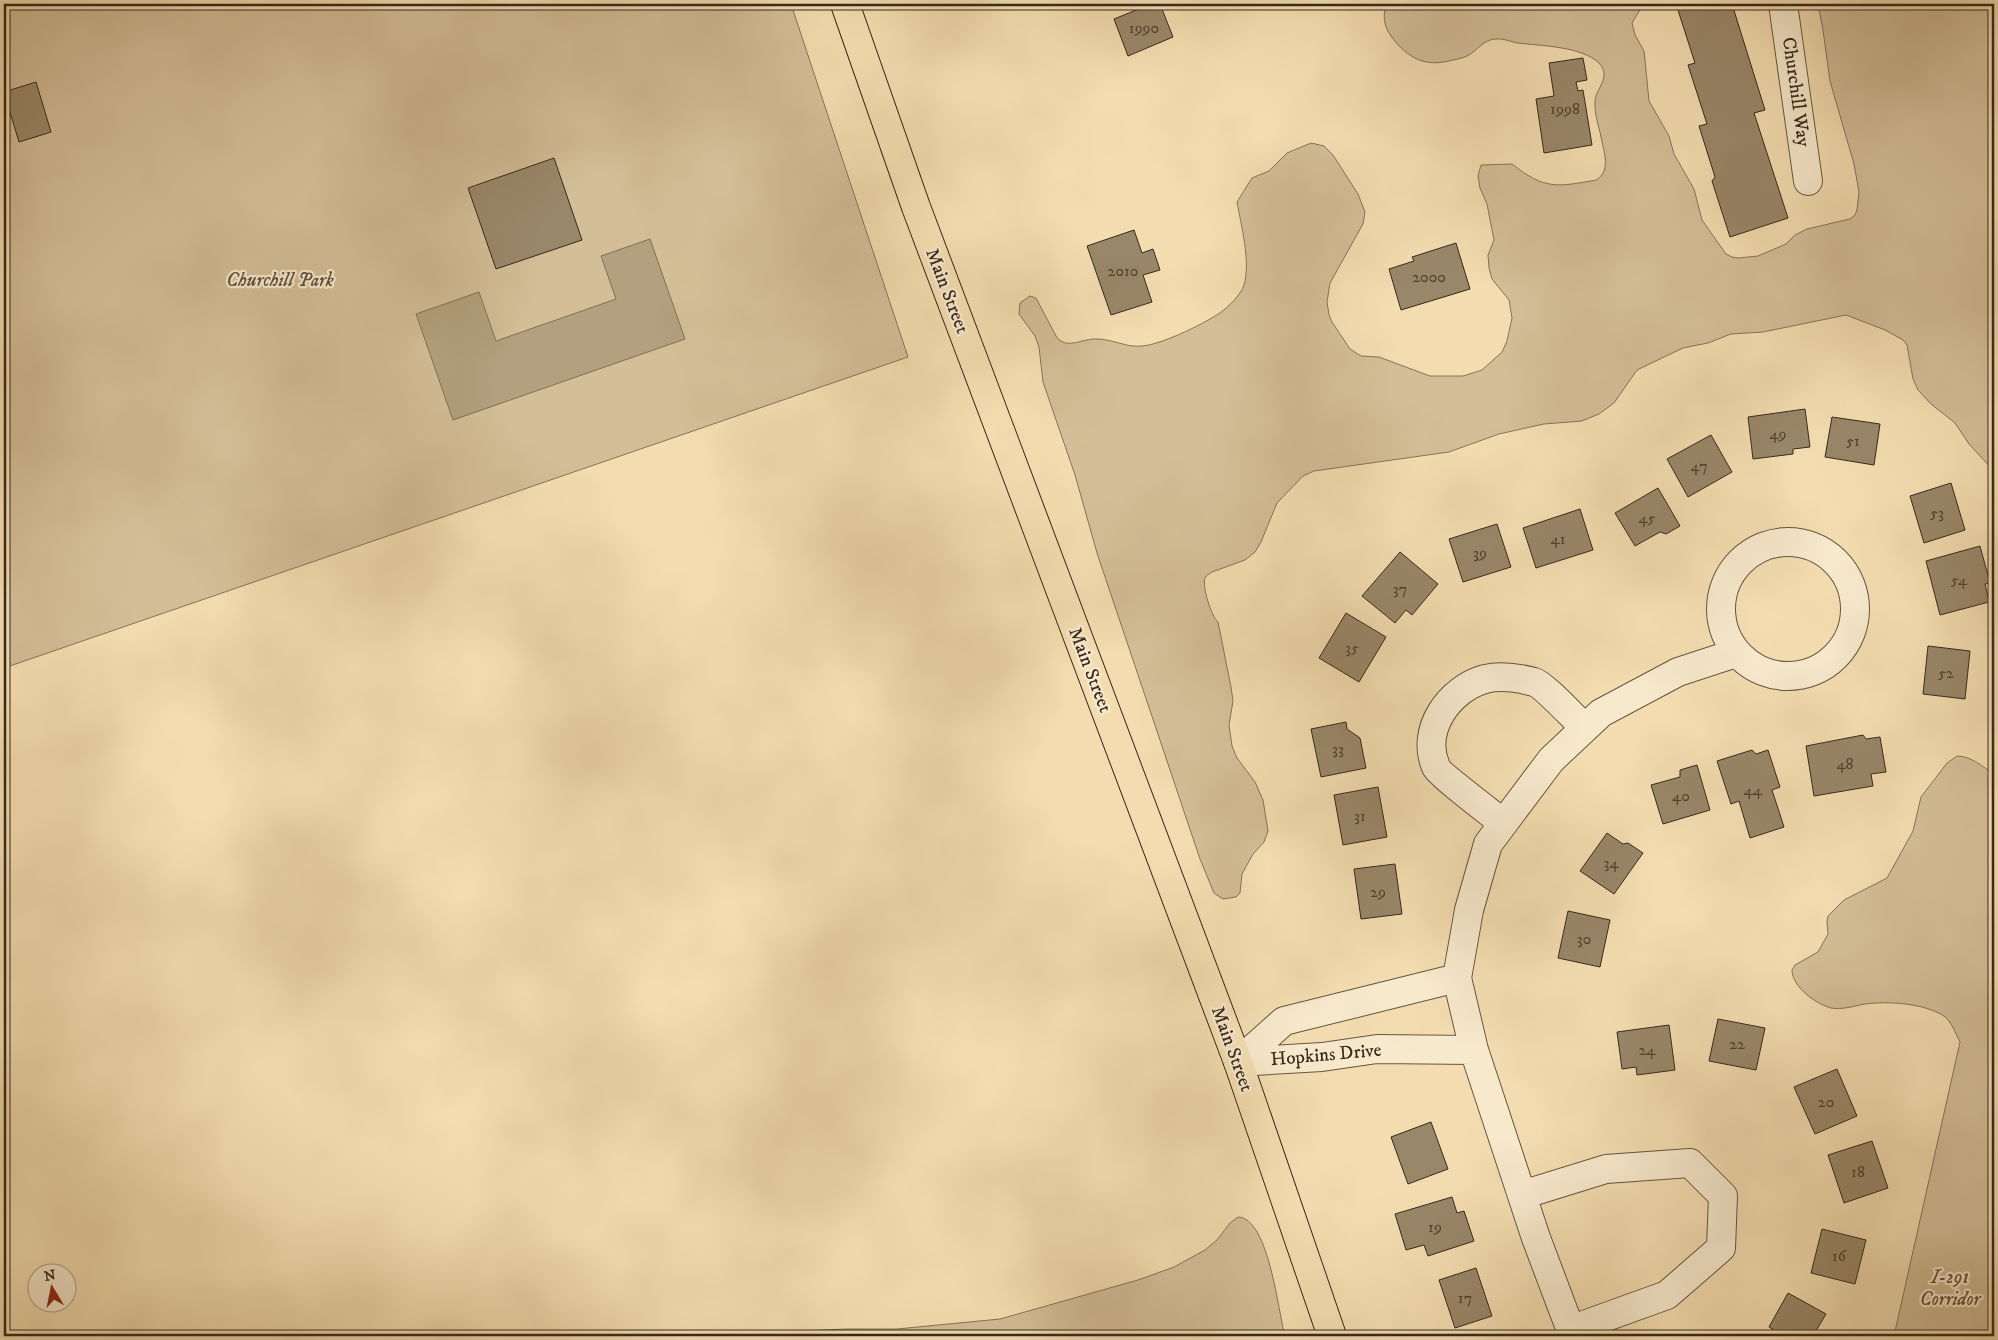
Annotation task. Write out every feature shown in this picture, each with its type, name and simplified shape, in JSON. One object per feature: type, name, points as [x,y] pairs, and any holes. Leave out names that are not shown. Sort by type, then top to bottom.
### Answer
[{"type":"main road","name":"Main Street","points":[[845,4],[916,207],[1238,1062],[1332,1336]]},
{"type":"street","name":"Churchill Way","points":[[1783,4],[1808,181]]},
{"type":"street","points":[[1797,542],[1819,549],[1838,563],[1850,580],[1856,601],[1854,623],[1847,643],[1833,660],[1815,671],[1794,677],[1772,675],[1752,666],[1736,652],[1725,632],[1720,610],[1724,587],[1735,567],[1752,552],[1774,543],[1797,542]]},
{"type":"street","points":[[1522,1195],[1606,1169],[1690,1164],[1723,1196],[1720,1248],[1667,1295],[1571,1333],[1522,1195],[1474,1050],[1457,978],[1469,910],[1488,844],[1551,760],[1601,713],[1678,672],[1736,652]]},
{"type":"street","points":[[1503,823],[1436,769],[1431,742],[1438,716],[1459,690],[1485,679],[1505,677],[1537,683],[1585,728]]},
{"type":"street","name":"Hopkins Drive","points":[[1238,1062],[1284,1021],[1457,978]]},
{"type":"street","name":"Hopkins Drive","points":[[1238,1062],[1322,1057],[1377,1049],[1474,1050]]},
{"type":"green space","name":"Churchill Park","points":[[4,4],[791,4],[908,357],[4,668]]},
{"type":"green space","points":[[1387,4],[1647,4],[1641,8],[1632,23],[1635,35],[1644,51],[1649,101],[1669,136],[1674,154],[1694,189],[1702,220],[1726,254],[1738,258],[1758,256],[1786,244],[1795,235],[1807,229],[1850,219],[1857,210],[1859,192],[1854,164],[1830,81],[1818,4],[1994,4],[1994,471],[1969,444],[1955,423],[1931,404],[1918,390],[1913,379],[1907,345],[1903,340],[1885,330],[1846,315],[1763,332],[1731,334],[1708,343],[1683,348],[1637,370],[1614,403],[1599,414],[1582,421],[1544,424],[1499,434],[1449,452],[1314,471],[1303,476],[1277,503],[1255,552],[1245,560],[1212,572],[1207,575],[1204,582],[1210,608],[1218,622],[1231,687],[1233,701],[1229,725],[1232,746],[1237,758],[1255,782],[1263,800],[1268,831],[1264,842],[1253,854],[1242,874],[1240,893],[1236,897],[1223,899],[1214,893],[1200,859],[1097,553],[1075,475],[1043,382],[1039,347],[1035,336],[1019,314],[1020,303],[1030,296],[1036,298],[1056,336],[1065,343],[1097,339],[1131,346],[1150,345],[1185,332],[1209,320],[1225,309],[1239,295],[1244,285],[1246,255],[1237,202],[1252,178],[1269,171],[1287,153],[1311,143],[1324,146],[1333,155],[1358,194],[1365,212],[1363,224],[1330,283],[1327,302],[1332,322],[1350,349],[1361,356],[1379,357],[1430,376],[1463,376],[1482,370],[1502,352],[1507,341],[1512,318],[1509,300],[1492,279],[1489,268],[1488,255],[1494,240],[1487,204],[1480,188],[1478,176],[1481,165],[1512,164],[1543,182],[1561,185],[1596,180],[1600,177],[1605,168],[1605,163],[1596,117],[1595,101],[1604,78],[1603,68],[1591,57],[1572,50],[1499,39],[1488,41],[1465,57],[1443,62],[1425,62],[1404,50],[1397,44],[1389,32],[1385,25],[1384,16]]},
{"type":"green space","name":"I-291 Corridor","points":[[1957,756],[1972,760],[1994,774],[1994,1336],[1894,1336],[1960,1042],[1947,1018],[1926,1008],[1906,1004],[1885,1003],[1839,1008],[1825,1006],[1812,999],[1800,988],[1796,983],[1792,970],[1795,965],[1818,952],[1828,934],[1828,916],[1844,900],[1887,878],[1913,831],[1921,797],[1947,763]]},
{"type":"green space","points":[[1238,1217],[1249,1221],[1265,1249],[1285,1336],[694,1336],[845,1329],[897,1329],[1000,1319],[1138,1280],[1174,1267],[1205,1250]]},
{"type":"shaded area","points":[[650,239],[685,339],[453,420],[416,314],[479,292],[496,341],[616,299],[601,256]]},
{"type":"building","points":[[1151,4],[1160,4],[1173,37],[1128,56],[1114,19]]},
{"type":"building","points":[[1676,4],[1732,4],[1765,110],[1754,113],[1788,218],[1730,237],[1712,181],[1715,177],[1699,126],[1707,124],[1688,65],[1695,63]]},
{"type":"building","points":[[1583,58],[1587,80],[1576,82],[1578,91],[1583,90],[1592,145],[1544,153],[1536,99],[1554,96],[1549,63]]},
{"type":"building","points":[[36,82],[51,132],[19,142],[4,92]]},
{"type":"building","points":[[554,158],[582,240],[496,269],[468,188]]},
{"type":"building","points":[[1134,230],[1142,253],[1153,249],[1160,270],[1143,275],[1152,302],[1111,315],[1087,246]]},
{"type":"building","points":[[1456,243],[1470,289],[1401,310],[1389,269],[1414,261],[1412,257]]},
{"type":"building","points":[[1805,409],[1810,447],[1793,449],[1793,454],[1753,459],[1748,417]]},
{"type":"building","points":[[1832,417],[1880,424],[1874,465],[1825,457]]},
{"type":"building","points":[[1711,435],[1732,472],[1688,497],[1667,459]]},
{"type":"building","points":[[1951,483],[1965,530],[1924,543],[1910,496]]},
{"type":"building","points":[[1658,488],[1680,526],[1666,534],[1660,532],[1635,546],[1615,513]]},
{"type":"building","points":[[1580,509],[1593,550],[1536,568],[1523,528]]},
{"type":"building","points":[[1497,524],[1511,567],[1463,582],[1449,539]]},
{"type":"building","points":[[1980,546],[1990,583],[1985,584],[1989,602],[1940,615],[1926,561]]},
{"type":"building","points":[[1400,552],[1438,584],[1412,615],[1406,610],[1395,623],[1362,596]]},
{"type":"building","points":[[1346,613],[1386,637],[1359,682],[1319,658]]},
{"type":"building","points":[[1928,646],[1970,651],[1965,699],[1923,694]]},
{"type":"building","points":[[1346,722],[1347,729],[1360,738],[1366,768],[1321,777],[1311,729]]},
{"type":"building","points":[[1863,735],[1866,739],[1880,737],[1886,772],[1871,774],[1873,786],[1814,796],[1806,746]]},
{"type":"building","points":[[1752,750],[1756,754],[1768,750],[1780,787],[1772,790],[1784,827],[1750,838],[1739,801],[1731,804],[1717,761]]},
{"type":"building","points":[[1697,765],[1710,810],[1663,824],[1651,785],[1680,777],[1680,770]]},
{"type":"building","points":[[1378,787],[1387,837],[1343,845],[1334,795]]},
{"type":"building","points":[[1607,833],[1623,844],[1628,843],[1643,853],[1614,894],[1580,871]]},
{"type":"building","points":[[1395,864],[1402,914],[1361,919],[1354,869]]},
{"type":"building","points":[[1568,911],[1610,920],[1600,967],[1558,958]]},
{"type":"building","points":[[1718,1019],[1765,1028],[1756,1070],[1709,1061]]},
{"type":"building","points":[[1669,1025],[1675,1070],[1637,1075],[1636,1067],[1622,1069],[1617,1032]]},
{"type":"building","points":[[1837,1069],[1857,1116],[1815,1134],[1794,1087]]},
{"type":"building","points":[[1431,1122],[1448,1169],[1408,1184],[1391,1137]]},
{"type":"building","points":[[1872,1141],[1888,1188],[1844,1203],[1828,1155]]},
{"type":"building","points":[[1452,1197],[1457,1213],[1464,1211],[1474,1241],[1428,1256],[1424,1245],[1406,1250],[1395,1214]]},
{"type":"building","points":[[1822,1229],[1866,1240],[1855,1284],[1811,1273]]},
{"type":"building","points":[[1476,1268],[1492,1316],[1455,1328],[1439,1280]]},
{"type":"building","points":[[1788,1293],[1826,1314],[1813,1336],[1770,1336],[1774,1330],[1769,1327]]}]
